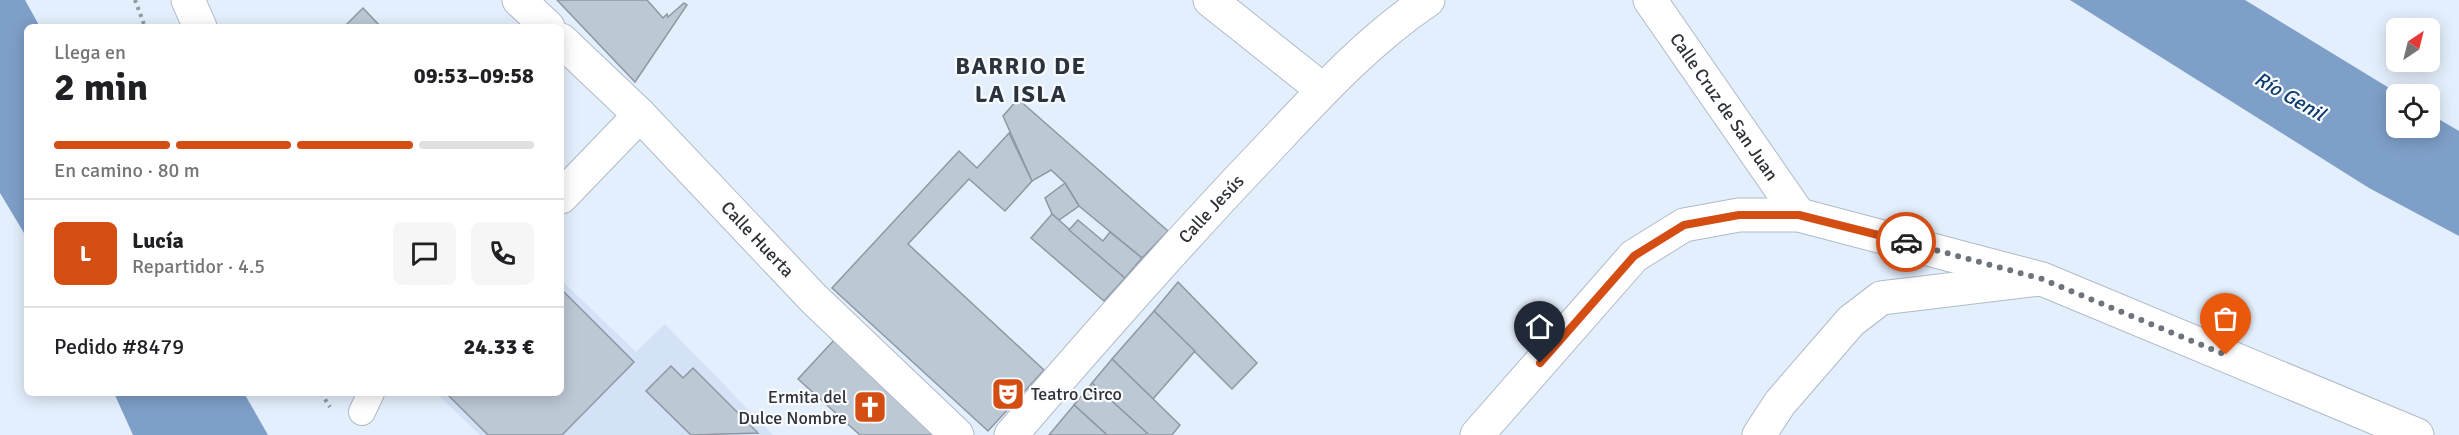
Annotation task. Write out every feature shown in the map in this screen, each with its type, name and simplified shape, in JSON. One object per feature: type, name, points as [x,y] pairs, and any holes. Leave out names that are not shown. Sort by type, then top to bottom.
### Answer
[{"type":"street","points":[[188,0],[199,24]]},
{"type":"street","points":[[519,0],[545,24]]},
{"type":"street","points":[[1209,0],[1323,90]]},
{"type":"street","name":"Calle Jesús","points":[[1011,435],[1164,258],[1323,90],[1399,19],[1428,0]]},
{"type":"street","name":"Calle Cruz de San Juan","points":[[1650,0],[1799,215]]},
{"type":"street","name":"Calle Huerta","points":[[564,43],[640,115],[814,299],[957,435]]},
{"type":"street","points":[[564,194],[640,115]]},
{"type":"street","points":[[1478,435],[1634,256],[1684,225],[1739,215],[1799,215],[2042,279],[2417,435]]},
{"type":"street","points":[[1759,435],[1780,403],[1844,330],[1881,297],[2042,279]]},
{"type":"path","points":[[135,0],[144,24]]},
{"type":"shaded area","points":[[564,283],[636,352],[665,324],[773,435],[480,435],[439,396],[564,396]]},
{"type":"water","points":[[0,0],[25,0],[38,24],[24,24],[24,233],[0,193]]},
{"type":"water","name":"Río Genil","points":[[2070,0],[2245,0],[2386,86],[2386,138],[2440,138],[2440,120],[2459,131],[2459,236],[2369,188]]},
{"type":"water","points":[[115,396],[246,396],[268,435],[133,435]]},
{"type":"building","points":[[557,0],[647,0],[663,18],[667,14],[668,17],[684,3],[687,5],[635,82]]},
{"type":"building","points":[[363,8],[378,24],[347,24]]},
{"type":"building","points":[[1018,99],[1168,231],[1142,258],[1079,206],[1065,183],[1051,170],[1032,181],[1003,116]]},
{"type":"building","points":[[1009,133],[1032,181],[1005,211],[969,179],[908,244],[1044,370],[988,431],[832,288],[959,151],[977,168]]},
{"type":"building","points":[[1065,183],[1079,206],[1059,220],[1052,214],[1045,198]]},
{"type":"building","points":[[1052,214],[1125,278],[1104,301],[1031,238]]},
{"type":"building","points":[[1078,220],[1103,241],[1110,232],[1142,258],[1125,278],[1069,230]]},
{"type":"building","points":[[1178,282],[1257,363],[1232,389],[1154,311]]},
{"type":"building","points":[[564,292],[634,362],[562,435],[488,435],[449,396],[564,396]]},
{"type":"building","points":[[1154,311],[1195,351],[1153,399],[1112,359]]},
{"type":"building","name":"Ermita del Dulce Nombre","points":[[835,339],[941,435],[860,435],[798,379]]},
{"type":"building","points":[[1112,359],[1180,425],[1172,435],[1149,435],[1092,383]]},
{"type":"building","points":[[671,366],[683,378],[693,368],[758,433],[691,435],[646,391]]},
{"type":"building","points":[[1092,383],[1147,433],[1145,435],[1107,435],[1074,405]]},
{"type":"building","points":[[1074,405],[1107,435],[1049,435]]},
{"type":"way so far","points":[[1906,242],[2042,279],[2226,355]]},
{"type":"place","name":"Teatro Circo","points":[[1008,394]]},
{"type":"place","name":"Ermita del Dulce Nombre","points":[[870,407]]},
{"type":"district","name":"BARRIO DE LA ISLA","points":[[1021,80]]},
{"type":"route","points":[[1540,363],[1634,256],[1684,225],[1739,215],[1799,215],[1906,242]]}]
